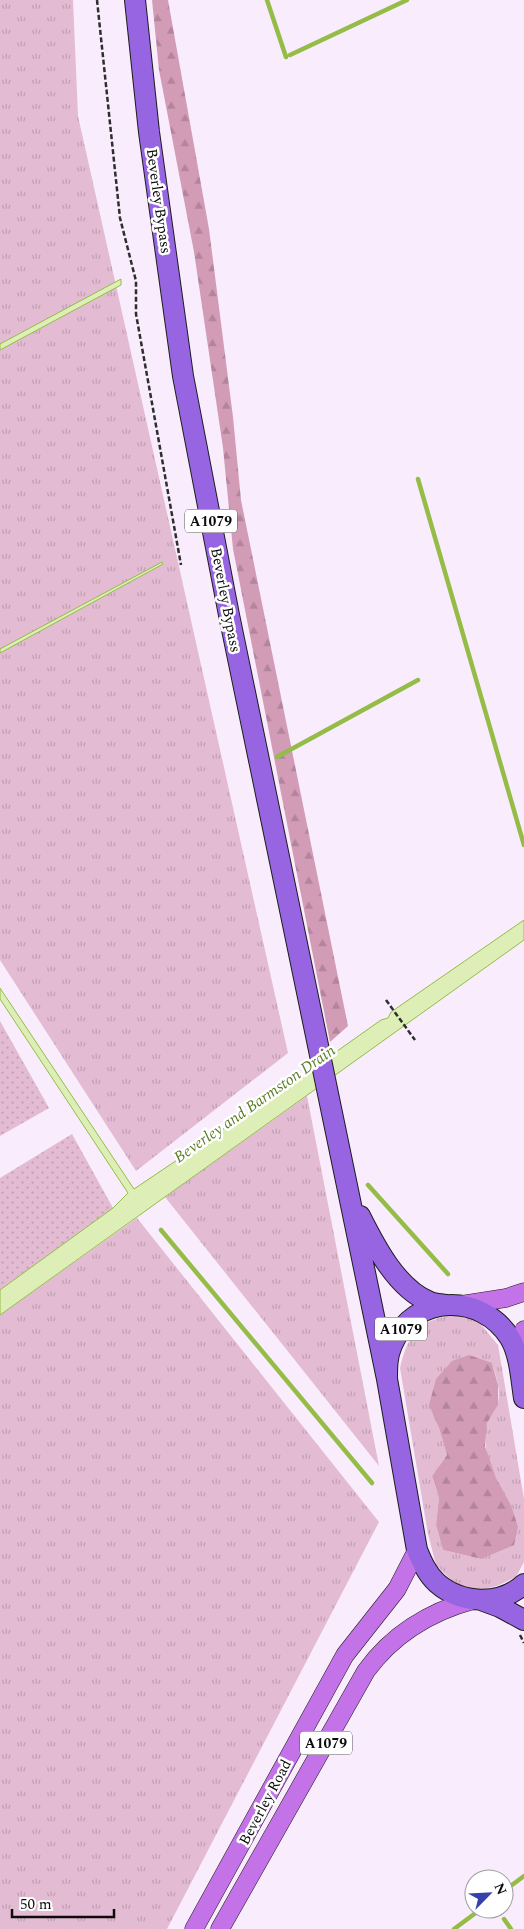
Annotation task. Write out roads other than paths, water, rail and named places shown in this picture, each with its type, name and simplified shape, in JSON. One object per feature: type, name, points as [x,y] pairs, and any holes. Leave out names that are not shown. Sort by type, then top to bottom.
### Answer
[{"type":"highway","name":"Beverley Bypass","points":[[135,0],[149,132],[183,376],[231,624],[387,1379]]},
{"type":"highway","name":"Beverley Bypass","points":[[349,1194],[380,1250],[404,1283],[419,1296],[431,1302],[476,1309],[496,1322],[511,1340],[517,1355],[524,1398]]},
{"type":"highway","name":"A1079","points":[[454,1305],[429,1309],[414,1317],[401,1329],[392,1344],[387,1361],[387,1379],[417,1550],[428,1573],[437,1583],[460,1596],[476,1600],[494,1599],[508,1595],[524,1584]]},
{"type":"highway","points":[[476,1600],[500,1607],[524,1620]]},
{"type":"main road","points":[[454,1305],[491,1301],[524,1292]]},
{"type":"main road","points":[[517,1355],[524,1330]]},
{"type":"main road","name":"Beverley Road","points":[[194,1929],[345,1655],[397,1589],[417,1550]]},
{"type":"main road","name":"Beverley Road","points":[[220,1929],[366,1671],[378,1655],[394,1639],[412,1626],[453,1605],[476,1600]]},
{"type":"waterway","points":[[267,0],[286,57]]},
{"type":"waterway","points":[[290,55],[407,0]]},
{"type":"waterway","points":[[418,479],[524,845]]},
{"type":"waterway","points":[[277,757],[418,680]]},
{"type":"waterway","points":[[368,1185],[448,1274]]},
{"type":"waterway","points":[[161,1230],[372,1483]]},
{"type":"waterway","points":[[514,1884],[524,1876]]},
{"type":"waterway","points":[[454,1929],[468,1919]]},
{"type":"waterway","points":[[504,1919],[511,1929]]},
{"type":"water label","name":"Beverley and Barmston Drain","points":[[254,1103]]}]
